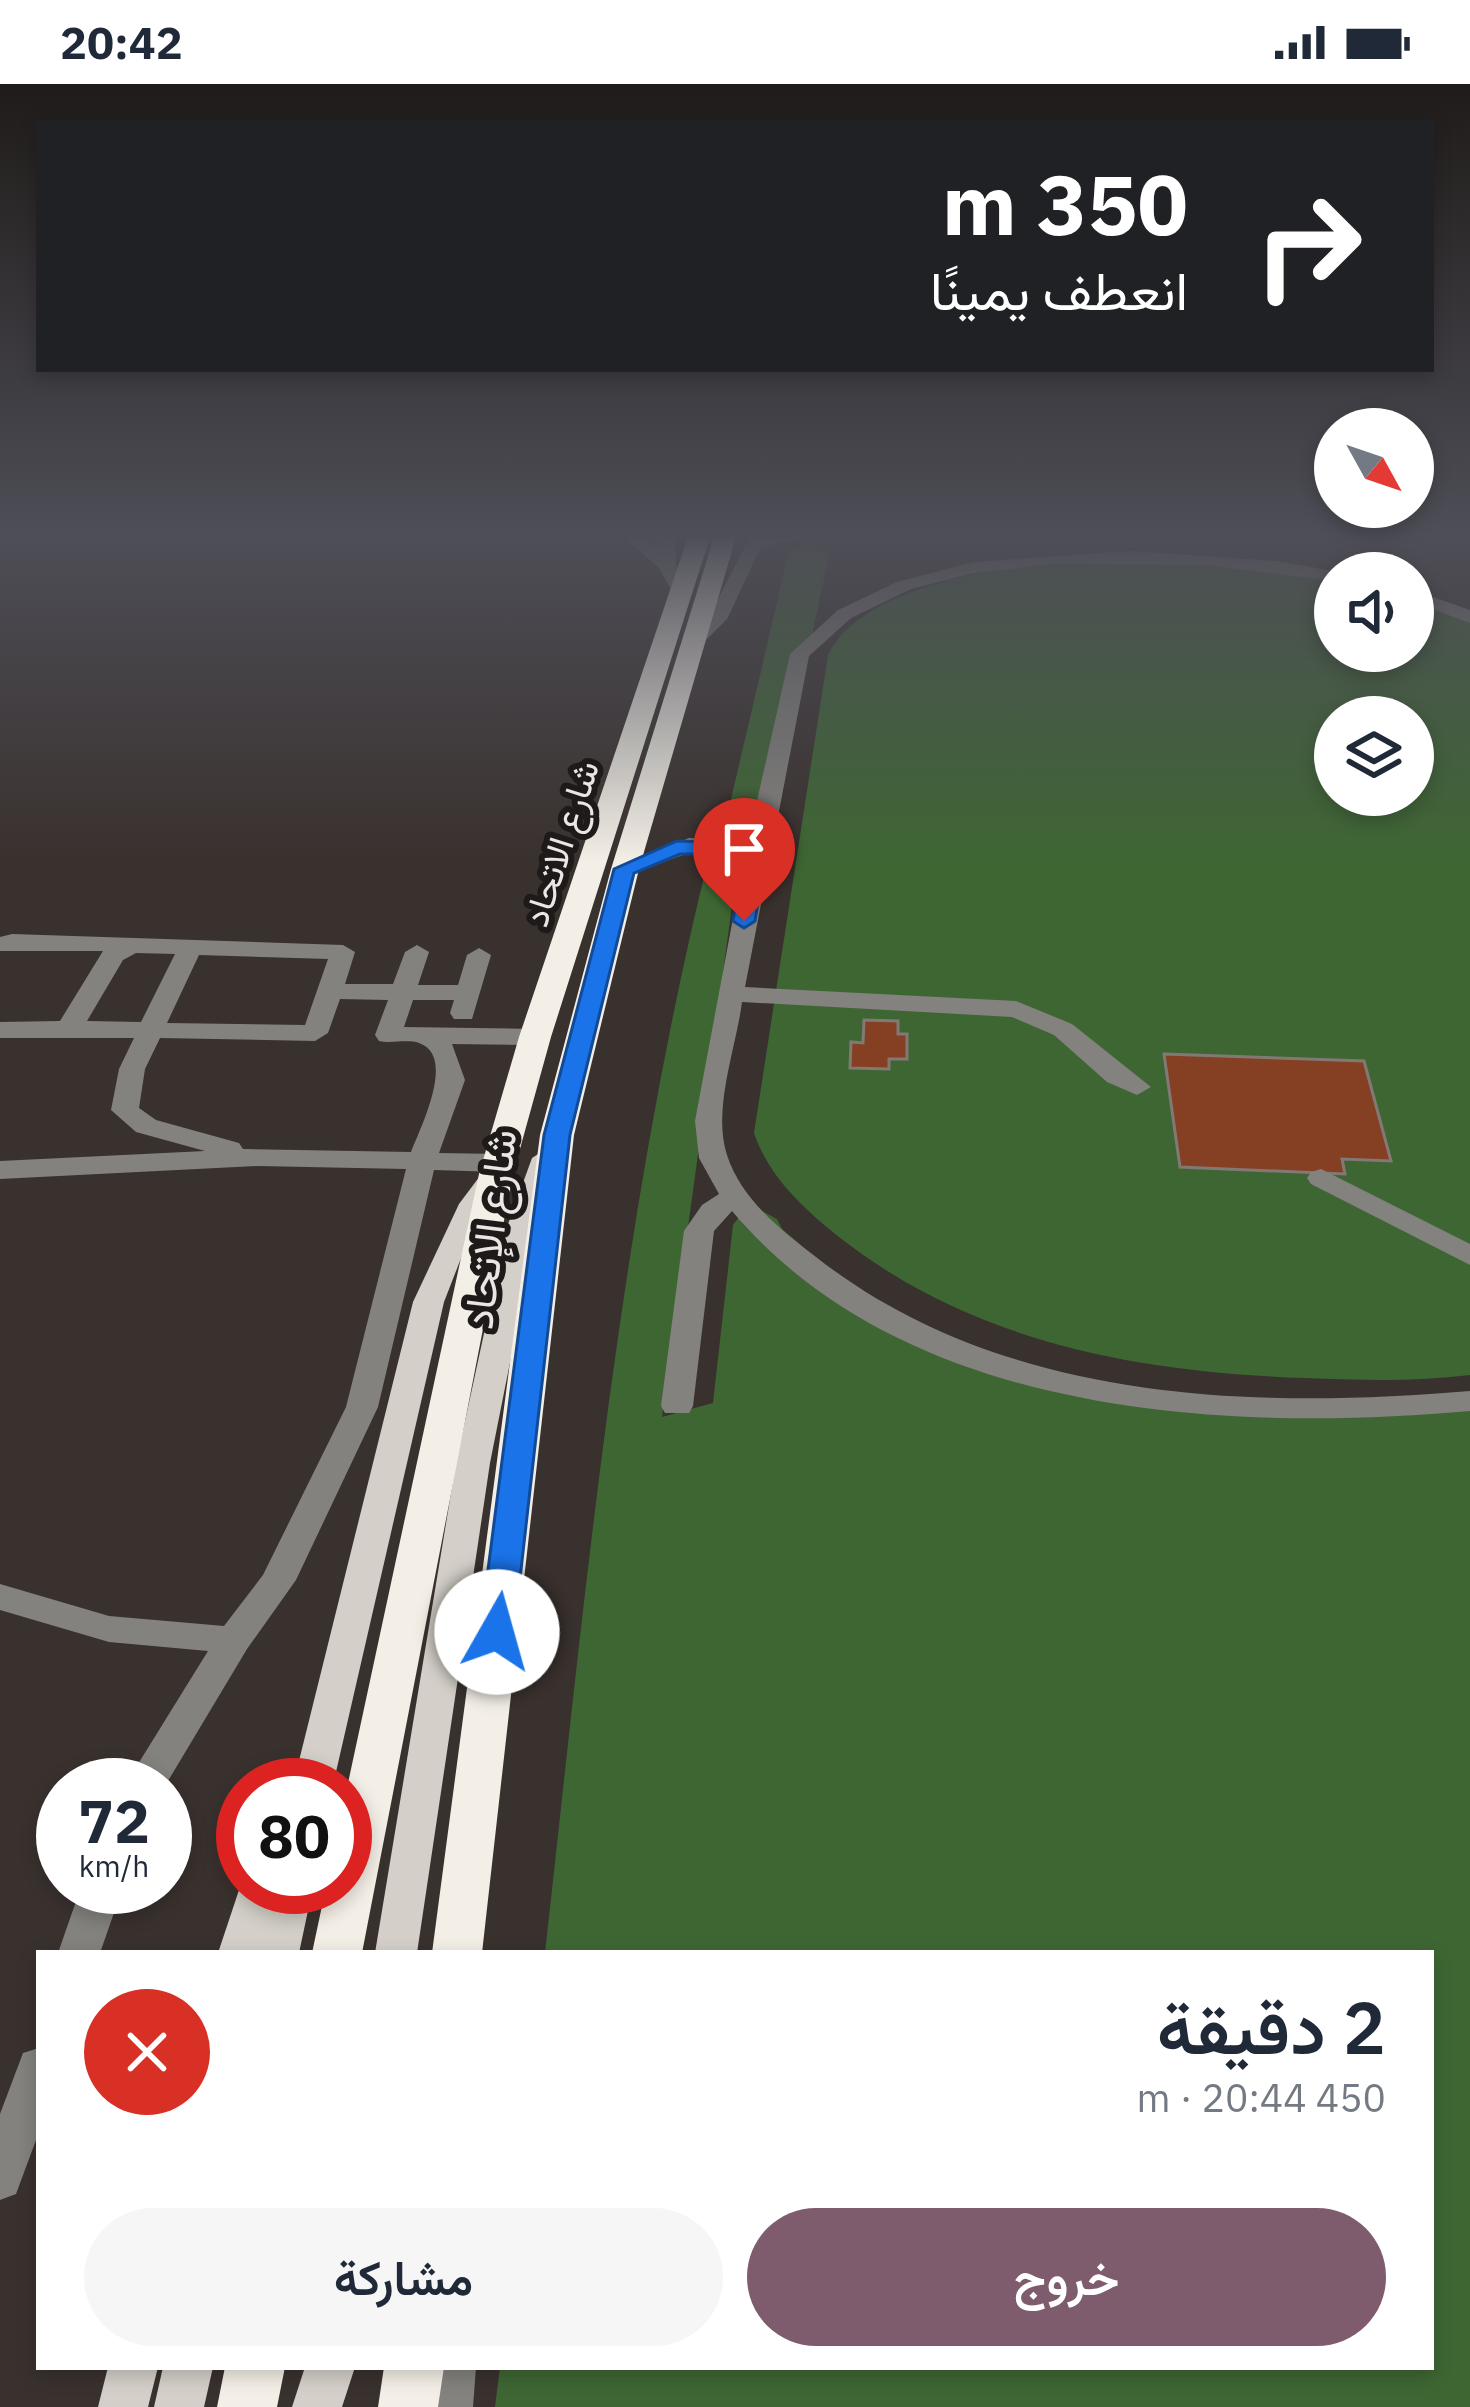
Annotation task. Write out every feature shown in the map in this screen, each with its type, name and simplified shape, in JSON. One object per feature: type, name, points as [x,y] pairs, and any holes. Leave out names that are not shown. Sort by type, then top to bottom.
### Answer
[{"type":"highway","name":"شارع الاتحاد","points":[[498,1168],[535,1037],[663,645]]},
{"type":"highway","name":"شارع الإتحاد","points":[[458,1948],[557,1135],[625,869],[692,645]]},
{"type":"highway","name":"شارع الإتحاد","points":[[339,1950],[498,1168]]},
{"type":"highway","points":[[247,2407],[254,2370]]},
{"type":"highway","points":[[408,2407],[414,2370]]},
{"type":"main road","points":[[396,1950],[476,1444],[522,1227],[557,1135]]},
{"type":"main road","points":[[319,1758],[346,1629],[445,1250],[498,1168]]},
{"type":"main road","points":[[301,1758],[346,1629]]},
{"type":"main road","points":[[240,1950],[251,1914]]},
{"type":"main road","points":[[279,1950],[286,1914]]},
{"type":"main road","points":[[123,2407],[132,2370]]},
{"type":"main road","points":[[179,2407],[187,2370]]},
{"type":"main road","points":[[317,2407],[329,2370]]},
{"type":"main road","points":[[338,2407],[342,2370]]},
{"type":"street","points":[[808,645],[800,654],[757,848],[709,1140],[735,1196],[793,1258],[862,1306],[927,1339],[1035,1375],[1197,1404],[1364,1408],[1470,1401]]},
{"type":"street","points":[[639,820],[689,845]]},
{"type":"street","points":[[625,869],[689,845],[757,848]]},
{"type":"street","points":[[0,944],[343,952],[315,1033],[0,1030]]},
{"type":"street","points":[[84,1029],[72,1024],[113,955],[130,946]]},
{"type":"street","points":[[190,948],[132,1069],[125,1110],[146,1126],[258,1157]]},
{"type":"street","points":[[417,952],[388,1035],[535,1037]]},
{"type":"street","points":[[162,1758],[234,1640],[278,1580],[362,1407],[422,1161],[451,1080],[441,1035],[469,993],[479,955]]},
{"type":"street","points":[[330,991],[469,993]]},
{"type":"street","points":[[730,994],[1016,1009],[1070,1035],[1102,1069],[1137,1087]]},
{"type":"street","points":[[0,1170],[258,1157],[498,1168]]},
{"type":"street","points":[[1322,1178],[1470,1256]]},
{"type":"street","points":[[677,1406],[699,1231],[712,1211],[735,1196]]},
{"type":"street","points":[[0,1597],[109,1629],[234,1640]]},
{"type":"street","points":[[80,1950],[93,1914]]},
{"type":"street","points":[[0,2179],[36,2076]]},
{"type":"street","points":[[448,2407],[451,2370]]},
{"type":"green space","points":[[767,645],[810,645],[775,813],[728,812]]},
{"type":"green space","points":[[835,645],[1314,645],[1314,672],[1434,672],[1434,645],[1470,645],[1470,1375],[1408,1380],[1243,1375],[1120,1359],[1002,1327],[945,1303],[839,1237],[789,1191],[754,1133],[828,655]]},
{"type":"green space","points":[[739,855],[662,1417],[713,1403],[733,1225],[742,1213],[760,1210],[777,1219],[782,1229],[835,1273],[893,1309],[978,1348],[1068,1376],[1206,1401],[1470,1404],[1470,2407],[495,2407],[500,2370],[1434,2370],[1434,1950],[545,1950],[575,1677],[629,1265],[678,991],[709,856]]},
{"type":"building","points":[[864,1020],[898,1021],[898,1034],[907,1034],[907,1059],[889,1059],[889,1069],[850,1068],[851,1042],[863,1043]]},
{"type":"building","points":[[1164,1054],[1364,1061],[1391,1161],[1342,1159],[1345,1174],[1180,1167]]},
{"type":"route","points":[[497,1632],[557,1135],[625,869],[689,845],[757,848],[744,921]]}]
